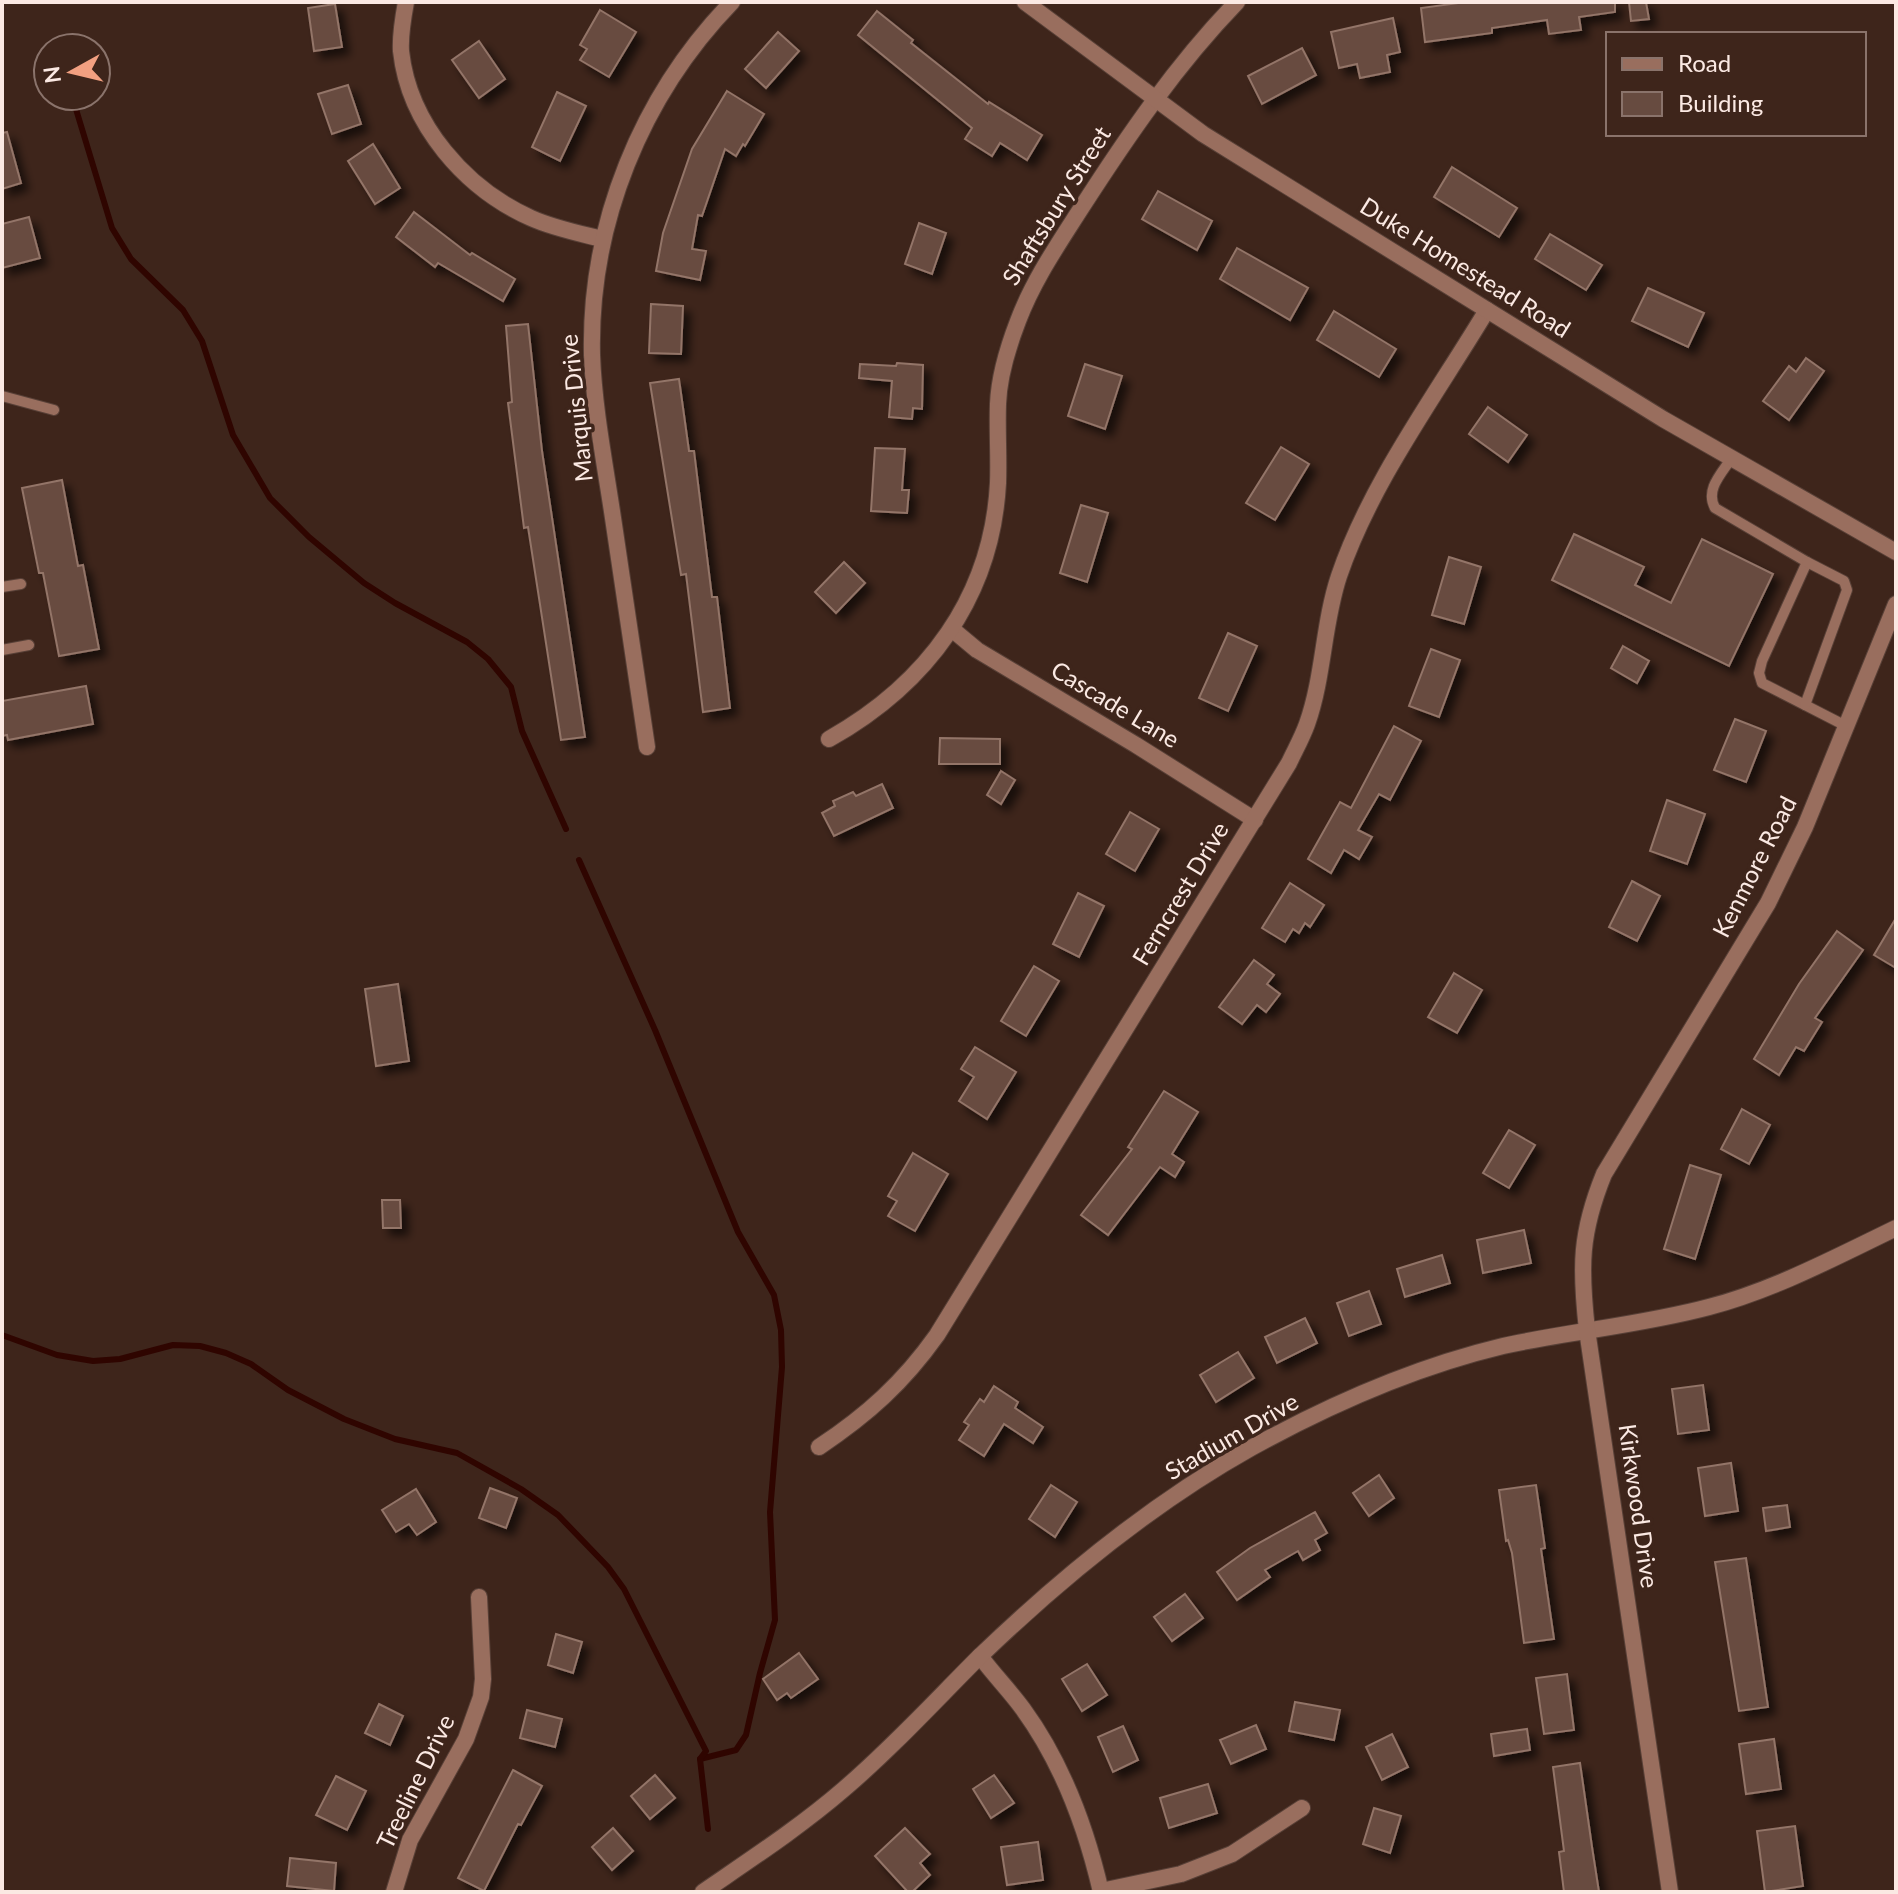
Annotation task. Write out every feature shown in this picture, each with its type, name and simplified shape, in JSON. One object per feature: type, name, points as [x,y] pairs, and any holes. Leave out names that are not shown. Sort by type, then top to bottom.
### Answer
[{"type":"street","points":[[406,2],[401,50],[408,83],[429,130],[446,154],[480,187],[507,206],[533,219],[602,239]]},
{"type":"street","name":"Marquis Drive","points":[[647,747],[592,358],[595,282],[602,239],[627,161],[673,74],[713,21],[732,2]]},
{"type":"street","name":"Duke Homestead Road","points":[[1025,2],[1203,134],[1731,459],[1896,552]]},
{"type":"street","name":"Shaftsbury Street","points":[[829,739],[889,700],[917,674],[953,630],[989,544],[998,484],[1000,382],[1029,293],[1118,150],[1155,99],[1237,2]]},
{"type":"street","name":"Ferncrest Drive","points":[[819,1447],[877,1405],[917,1363],[937,1335],[1289,763],[1308,722],[1339,578],[1357,529],[1487,310]]},
{"type":"street","name":"Kenmore Road","points":[[1626,1135],[1768,903],[1805,827],[1896,604]]},
{"type":"street","name":"Cascade Lane","points":[[953,630],[977,650],[1255,820]]},
{"type":"street","name":"Kirkwood Drive","points":[[1626,1135],[1590,1207],[1583,1237],[1581,1275],[1670,1892]]},
{"type":"street","name":"Stadium Drive","points":[[703,1892],[790,1832],[844,1789],[1038,1601],[1114,1539],[1251,1448],[1328,1409],[1438,1365],[1502,1347],[1710,1307],[1802,1273],[1896,1228]]},
{"type":"street","name":"Treeline Drive","points":[[394,1892],[410,1840],[466,1739],[481,1697],[479,1597]]},
{"type":"street","points":[[980,1656],[1023,1708],[1066,1784],[1090,1844],[1101,1892],[1181,1874],[1232,1854],[1302,1808]]},
{"type":"lane","points":[[2,396],[54,410]]},
{"type":"lane","points":[[1731,459],[1712,489],[1710,500],[1715,508],[1844,581],[1847,590],[1805,705]]},
{"type":"lane","points":[[1807,562],[1759,673],[1762,683],[1846,726]]},
{"type":"lane","points":[[2,587],[21,584]]},
{"type":"lane","points":[[2,650],[29,645]]},
{"type":"building","points":[[1466,2],[1615,2],[1615,12],[1579,17],[1581,30],[1549,34],[1547,20],[1492,28],[1492,33],[1425,42],[1421,8]]},
{"type":"building","points":[[1629,2],[1646,2],[1649,19],[1631,21]]},
{"type":"building","points":[[335,4],[342,47],[314,51],[308,8]]},
{"type":"building","points":[[600,10],[636,32],[609,77],[580,60],[587,49],[580,45]]},
{"type":"building","points":[[877,11],[913,40],[911,43],[988,104],[1042,135],[1027,160],[1000,143],[992,156],[965,139],[972,128],[858,35]]},
{"type":"building","points":[[1393,18],[1400,52],[1387,55],[1390,72],[1360,78],[1357,64],[1339,68],[1331,32]]},
{"type":"building","points":[[778,32],[799,51],[766,88],[745,69]]},
{"type":"building","points":[[479,41],[505,79],[479,98],[452,60]]},
{"type":"building","points":[[1302,48],[1316,75],[1262,104],[1248,76]]},
{"type":"building","points":[[348,85],[361,124],[332,134],[318,94]]},
{"type":"building","points":[[727,91],[764,114],[736,156],[725,149],[702,216],[698,215],[692,249],[706,251],[700,280],[656,271],[663,233],[692,149]]},
{"type":"building","points":[[557,92],[586,106],[560,161],[532,147]]},
{"type":"building","points":[[7,132],[21,183],[2,189],[2,133]]},
{"type":"building","points":[[373,144],[400,188],[375,204],[348,161]]},
{"type":"building","points":[[1452,167],[1517,208],[1499,237],[1434,197]]},
{"type":"building","points":[[1158,191],[1212,221],[1197,250],[1142,219]]},
{"type":"building","points":[[414,212],[470,255],[472,253],[515,279],[503,301],[438,263],[435,267],[396,237]]},
{"type":"building","points":[[29,217],[40,258],[2,268],[2,224]]},
{"type":"building","points":[[919,223],[946,233],[932,274],[905,264]]},
{"type":"building","points":[[1550,234],[1602,265],[1586,290],[1535,259]]},
{"type":"building","points":[[1237,248],[1308,288],[1290,320],[1220,279]]},
{"type":"building","points":[[1648,288],[1704,313],[1688,347],[1632,321]]},
{"type":"building","points":[[651,304],[683,306],[681,354],[649,353]]},
{"type":"building","points":[[1334,311],[1396,349],[1379,377],[1317,340]]},
{"type":"building","points":[[528,324],[542,451],[585,737],[561,740],[528,527],[524,528],[508,403],[512,402],[506,326]]},
{"type":"building","points":[[1806,358],[1824,371],[1789,420],[1763,401],[1789,366],[1796,372]]},
{"type":"building","points":[[897,363],[923,365],[922,409],[913,408],[912,419],[889,417],[892,381],[859,378],[860,364],[896,366]]},
{"type":"building","points":[[1085,364],[1122,376],[1105,429],[1068,416]]},
{"type":"building","points":[[679,379],[689,451],[694,451],[712,597],[717,597],[730,708],[703,712],[686,574],[681,575],[650,383]]},
{"type":"building","points":[[1488,407],[1527,435],[1508,462],[1469,434]]},
{"type":"building","points":[[1281,447],[1309,464],[1275,520],[1246,503]]},
{"type":"building","points":[[875,448],[905,449],[902,490],[909,490],[907,513],[871,511]]},
{"type":"building","points":[[62,480],[78,566],[83,565],[99,649],[59,656],[22,488]]},
{"type":"building","points":[[1081,505],[1108,513],[1087,582],[1060,573]]},
{"type":"building","points":[[1574,534],[1644,567],[1635,585],[1671,603],[1702,539],[1773,574],[1729,666],[1552,580]]},
{"type":"building","points":[[1449,557],[1481,567],[1464,624],[1432,615]]},
{"type":"building","points":[[844,562],[865,583],[836,613],[815,592]]},
{"type":"building","points":[[1228,633],[1257,646],[1228,711],[1199,698]]},
{"type":"building","points":[[1623,646],[1649,661],[1637,683],[1611,668]]},
{"type":"building","points":[[1431,649],[1460,660],[1439,717],[1409,706]]},
{"type":"building","points":[[86,686],[93,724],[8,740],[7,735],[2,736],[2,701]]},
{"type":"building","points":[[1735,719],[1766,731],[1746,782],[1714,770]]},
{"type":"building","points":[[1394,726],[1421,741],[1390,800],[1379,794],[1358,830],[1372,837],[1359,859],[1344,850],[1331,873],[1308,859],[1340,802],[1351,808]]},
{"type":"building","points":[[940,738],[1000,739],[1000,764],[939,764]]},
{"type":"building","points":[[1001,771],[1015,780],[1001,804],[987,795]]},
{"type":"building","points":[[882,784],[893,808],[834,836],[822,813],[835,806],[833,801],[853,792],[856,796]]},
{"type":"building","points":[[1667,800],[1705,814],[1687,864],[1650,851]]},
{"type":"building","points":[[1130,812],[1159,829],[1135,871],[1106,854]]},
{"type":"building","points":[[1632,881],[1660,896],[1637,941],[1609,927]]},
{"type":"building","points":[[1290,883],[1324,905],[1310,927],[1305,923],[1299,933],[1293,929],[1285,942],[1262,928]]},
{"type":"building","points":[[1078,893],[1104,906],[1079,957],[1053,944]]},
{"type":"building","points":[[1896,918],[1896,968],[1874,955]]},
{"type":"building","points":[[1837,931],[1863,950],[1815,1018],[1822,1022],[1804,1051],[1796,1047],[1779,1075],[1754,1059],[1799,984]]},
{"type":"building","points":[[1254,960],[1274,975],[1267,984],[1280,994],[1266,1012],[1257,1005],[1242,1024],[1219,1007]]},
{"type":"building","points":[[1034,966],[1059,981],[1026,1036],[1001,1021]]},
{"type":"building","points":[[1454,973],[1482,990],[1457,1033],[1428,1017]]},
{"type":"building","points":[[398,984],[409,1061],[376,1066],[365,989]]},
{"type":"building","points":[[975,1047],[1016,1072],[987,1119],[959,1101],[974,1077],[961,1069]]},
{"type":"building","points":[[1164,1091],[1198,1112],[1172,1154],[1184,1162],[1175,1177],[1160,1167],[1108,1235],[1081,1215],[1132,1149],[1128,1147]]},
{"type":"building","points":[[1742,1109],[1770,1125],[1749,1164],[1721,1149]]},
{"type":"building","points":[[1509,1130],[1535,1145],[1509,1188],[1483,1173]]},
{"type":"building","points":[[913,1153],[948,1174],[915,1231],[888,1216],[897,1201],[888,1196]]},
{"type":"building","points":[[1690,1165],[1721,1175],[1695,1259],[1664,1249]]},
{"type":"building","points":[[382,1200],[400,1200],[401,1228],[383,1228]]},
{"type":"building","points":[[1524,1230],[1531,1263],[1483,1273],[1477,1240]]},
{"type":"building","points":[[1442,1255],[1450,1283],[1405,1297],[1397,1269]]},
{"type":"building","points":[[1369,1291],[1381,1324],[1349,1336],[1337,1303]]},
{"type":"building","points":[[1305,1318],[1317,1343],[1277,1363],[1265,1337]]},
{"type":"building","points":[[1238,1352],[1254,1378],[1216,1402],[1200,1375]]},
{"type":"building","points":[[1703,1385],[1709,1430],[1678,1434],[1672,1389]]},
{"type":"building","points":[[994,1386],[1018,1402],[1015,1408],[1043,1427],[1033,1443],[1004,1424],[984,1456],[959,1440],[969,1425],[964,1422],[980,1399],[984,1402]]},
{"type":"building","points":[[1731,1463],[1738,1511],[1705,1516],[1698,1468]]},
{"type":"building","points":[[1379,1475],[1394,1498],[1369,1516],[1353,1493]]},
{"type":"building","points":[[1051,1485],[1077,1502],[1055,1537],[1029,1519]]},
{"type":"building","points":[[1536,1485],[1545,1548],[1541,1549],[1554,1639],[1524,1643],[1512,1553],[1506,1541],[1499,1490]]},
{"type":"building","points":[[490,1488],[517,1498],[506,1528],[479,1518]]},
{"type":"building","points":[[416,1489],[436,1522],[417,1535],[409,1524],[396,1532],[382,1510]]},
{"type":"building","points":[[1787,1505],[1790,1527],[1766,1531],[1763,1508]]},
{"type":"building","points":[[1315,1512],[1327,1533],[1315,1540],[1320,1550],[1303,1560],[1298,1551],[1265,1570],[1270,1577],[1237,1600],[1217,1572],[1250,1548]]},
{"type":"building","points":[[1746,1558],[1768,1707],[1739,1711],[1715,1562]]},
{"type":"building","points":[[1185,1594],[1203,1618],[1172,1641],[1154,1617]]},
{"type":"building","points":[[556,1634],[582,1642],[573,1673],[548,1665]]},
{"type":"building","points":[[799,1653],[818,1679],[791,1698],[787,1693],[777,1700],[763,1679]]},
{"type":"building","points":[[1087,1664],[1107,1695],[1082,1711],[1062,1679]]},
{"type":"building","points":[[1567,1674],[1574,1730],[1544,1734],[1536,1678]]},
{"type":"building","points":[[1295,1702],[1340,1710],[1334,1740],[1289,1731]]},
{"type":"building","points":[[379,1704],[403,1716],[390,1745],[365,1733]]},
{"type":"building","points":[[527,1710],[562,1719],[555,1747],[520,1738]]},
{"type":"building","points":[[1256,1725],[1266,1749],[1231,1764],[1220,1740]]},
{"type":"building","points":[[1123,1726],[1138,1760],[1113,1772],[1098,1737]]},
{"type":"building","points":[[1527,1729],[1530,1750],[1494,1756],[1491,1734]]},
{"type":"building","points":[[1392,1734],[1408,1767],[1382,1780],[1366,1747]]},
{"type":"building","points":[[1774,1739],[1781,1789],[1746,1794],[1739,1744]]},
{"type":"building","points":[[1580,1763],[1599,1892],[1564,1892],[1559,1852],[1564,1851],[1553,1767]]},
{"type":"building","points":[[513,1770],[542,1786],[521,1825],[518,1824],[484,1891],[458,1878]]},
{"type":"building","points":[[655,1775],[675,1798],[650,1819],[631,1796]]},
{"type":"building","points":[[994,1775],[1014,1803],[991,1818],[973,1789]]},
{"type":"building","points":[[336,1776],[366,1791],[347,1830],[316,1815]]},
{"type":"building","points":[[1208,1784],[1217,1813],[1169,1828],[1160,1798]]},
{"type":"building","points":[[1374,1808],[1401,1816],[1390,1853],[1363,1844]]},
{"type":"building","points":[[1795,1826],[1803,1886],[1765,1892],[1757,1831]]},
{"type":"building","points":[[613,1828],[633,1851],[612,1870],[592,1847]]},
{"type":"building","points":[[905,1828],[930,1854],[920,1863],[930,1875],[912,1892],[908,1892],[875,1856]]},
{"type":"building","points":[[1038,1842],[1043,1880],[1007,1885],[1001,1847]]},
{"type":"building","points":[[290,1858],[336,1863],[334,1891],[287,1886]]},
{"type":"waterway","points":[[77,112],[112,228],[131,259],[183,310],[202,341],[233,435],[270,498],[309,537],[364,583],[467,642],[488,659],[511,687],[522,731],[566,829]]},
{"type":"waterway","points":[[579,860],[655,1030],[738,1232],[774,1295],[781,1330],[782,1367],[770,1512],[775,1620],[746,1735],[736,1750],[700,1759]]},
{"type":"waterway","points":[[2,1335],[57,1355],[93,1361],[120,1359],[173,1345],[200,1346],[226,1353],[251,1364],[288,1390],[344,1419],[395,1439],[457,1453],[521,1489],[558,1515],[608,1567],[624,1589],[706,1751],[700,1759],[708,1829]]}]
